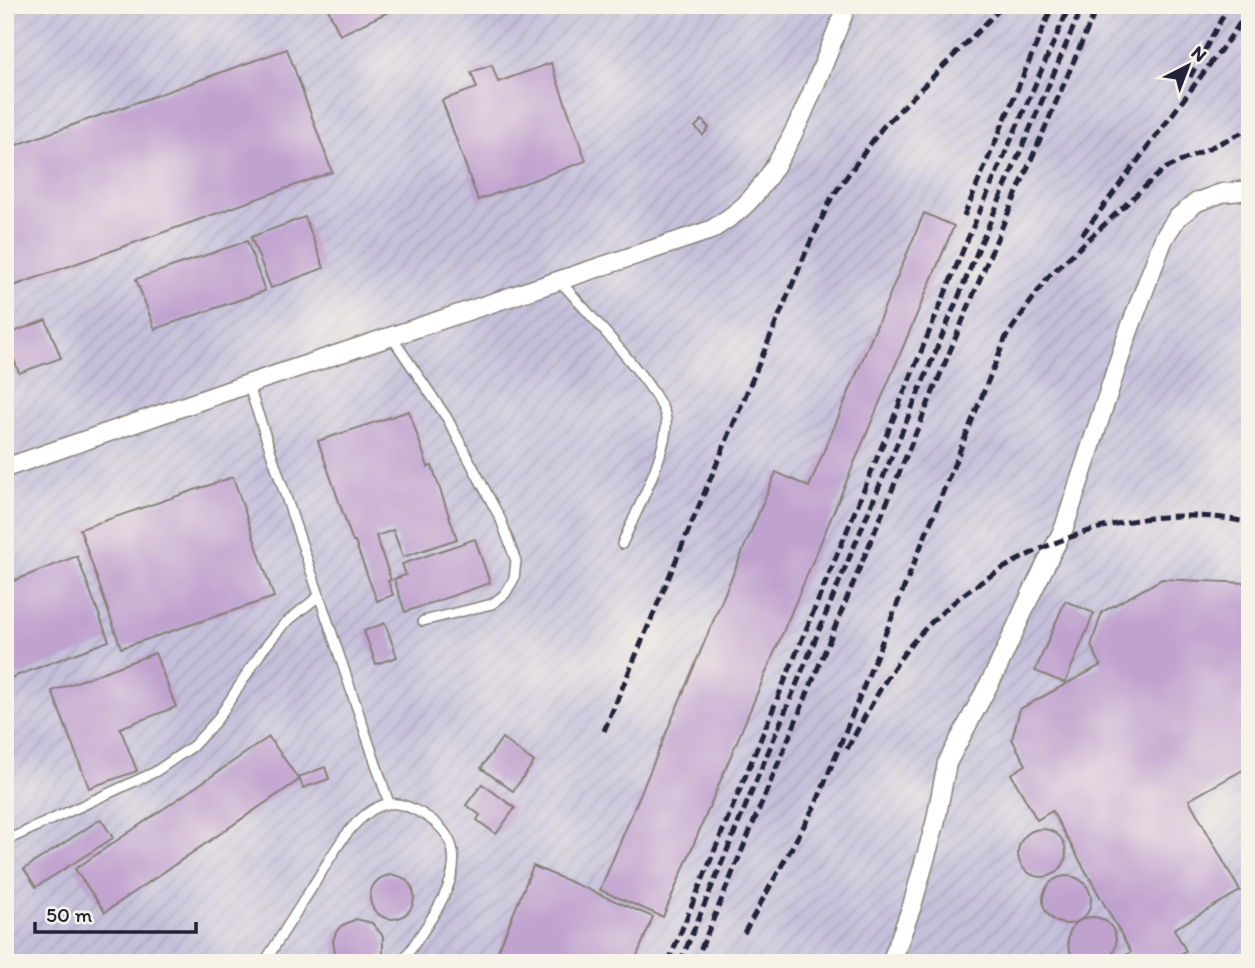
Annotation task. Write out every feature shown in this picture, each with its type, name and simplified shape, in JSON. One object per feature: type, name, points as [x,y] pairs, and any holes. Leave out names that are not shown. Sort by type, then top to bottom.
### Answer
[{"type":"street","points":[[5,468],[391,335],[711,230],[748,202],[764,183],[797,125],[847,5]]},
{"type":"street","points":[[891,963],[912,906],[932,836],[947,764],[998,667],[1064,528],[1128,333],[1164,238],[1177,218],[1197,202],[1222,194],[1250,190]]},
{"type":"lane","points":[[559,280],[654,390],[667,417],[664,444],[622,544]]},
{"type":"lane","points":[[391,335],[447,418],[501,520],[516,561],[514,579],[505,594],[492,604],[423,621]]},
{"type":"lane","points":[[248,384],[389,803]]},
{"type":"lane","points":[[5,841],[155,772],[193,746],[218,720],[262,651],[284,624],[319,596]]},
{"type":"lane","points":[[264,963],[350,828],[373,809],[389,803],[403,804],[430,818],[450,838],[455,867],[445,896],[402,963]]},
{"type":"shaded area","points":[[5,5],[1250,5],[1250,963],[5,963]]},
{"type":"building","points":[[326,5],[403,5],[340,35]]},
{"type":"building","points":[[287,49],[332,172],[5,289],[5,149]]},
{"type":"building","points":[[551,63],[586,161],[478,200],[442,100],[477,88],[471,72],[492,65],[498,82]]},
{"type":"building","points":[[702,120],[709,128],[703,135],[695,127]]},
{"type":"building","points":[[924,213],[954,226],[663,917],[600,890],[776,472],[809,487]]},
{"type":"building","points":[[305,217],[324,268],[271,288],[251,237]]},
{"type":"building","points":[[247,241],[265,291],[155,329],[136,279]]},
{"type":"building","points":[[46,320],[61,358],[19,373],[5,335]]},
{"type":"building","points":[[409,411],[428,467],[432,466],[457,539],[403,557],[393,530],[376,536],[391,580],[388,581],[393,595],[377,601],[353,542],[318,441]]},
{"type":"building","points":[[233,477],[274,597],[121,648],[80,529]]},
{"type":"building","points":[[475,539],[490,583],[405,612],[394,579],[406,575],[402,564]]},
{"type":"building","points":[[77,556],[109,641],[5,680],[5,584]]},
{"type":"building","points":[[1162,579],[1246,583],[1250,590],[1250,766],[1189,800],[1240,891],[1174,929],[1186,951],[1164,963],[1112,963],[1131,952],[1052,811],[1037,820],[1011,774],[1026,765],[1012,739],[1020,709],[1101,665],[1091,646],[1102,612]]},
{"type":"building","points":[[1065,601],[1094,613],[1065,683],[1035,671]]},
{"type":"building","points":[[385,623],[397,657],[376,664],[364,631]]},
{"type":"building","points":[[155,653],[176,707],[120,728],[137,771],[89,788],[52,691]]},
{"type":"building","points":[[269,737],[299,780],[105,912],[75,869]]},
{"type":"building","points":[[502,738],[534,762],[513,791],[481,768]]},
{"type":"building","points":[[325,767],[329,779],[303,788],[299,777]]},
{"type":"building","points":[[482,784],[515,808],[496,834],[477,820],[480,815],[466,805]]},
{"type":"building","points":[[101,819],[113,838],[36,887],[24,869]]},
{"type":"building","points":[[1042,829],[1059,836],[1066,853],[1059,870],[1042,877],[1025,870],[1018,853],[1025,836]]},
{"type":"building","points":[[533,866],[653,917],[634,963],[493,963]]},
{"type":"building","points":[[392,875],[401,876],[408,881],[413,888],[413,906],[408,913],[401,918],[392,919],[383,918],[376,913],[371,906],[370,897],[371,888],[376,881],[383,876]]},
{"type":"building","points":[[1067,876],[1084,883],[1091,900],[1084,917],[1067,924],[1050,917],[1043,900],[1050,883]]},
{"type":"building","points":[[1092,917],[1109,924],[1116,941],[1109,958],[1092,965],[1075,958],[1068,941],[1075,924]]},
{"type":"building","points":[[356,919],[372,923],[383,936],[383,953],[376,963],[341,963],[336,957],[333,941],[336,932],[341,926]]},
{"type":"railway","points":[[604,731],[809,245],[832,197],[882,128],[1004,5]]},
{"type":"railway","points":[[964,216],[1053,5]]},
{"type":"railway","points":[[668,963],[966,243],[1070,5]]},
{"type":"railway","points":[[680,963],[1083,5]]},
{"type":"railway","points":[[695,963],[990,255],[1098,5]]},
{"type":"railway","points":[[1190,77],[1229,5]]},
{"type":"railway","points":[[1082,235],[1250,7]]},
{"type":"railway","points":[[744,933],[816,804],[1006,337],[1048,277],[1164,169],[1250,129]]},
{"type":"railway","points":[[847,749],[899,660],[921,633],[953,603],[989,577],[1030,554],[1072,536],[1117,524],[1162,517],[1207,517],[1250,523]]}]
